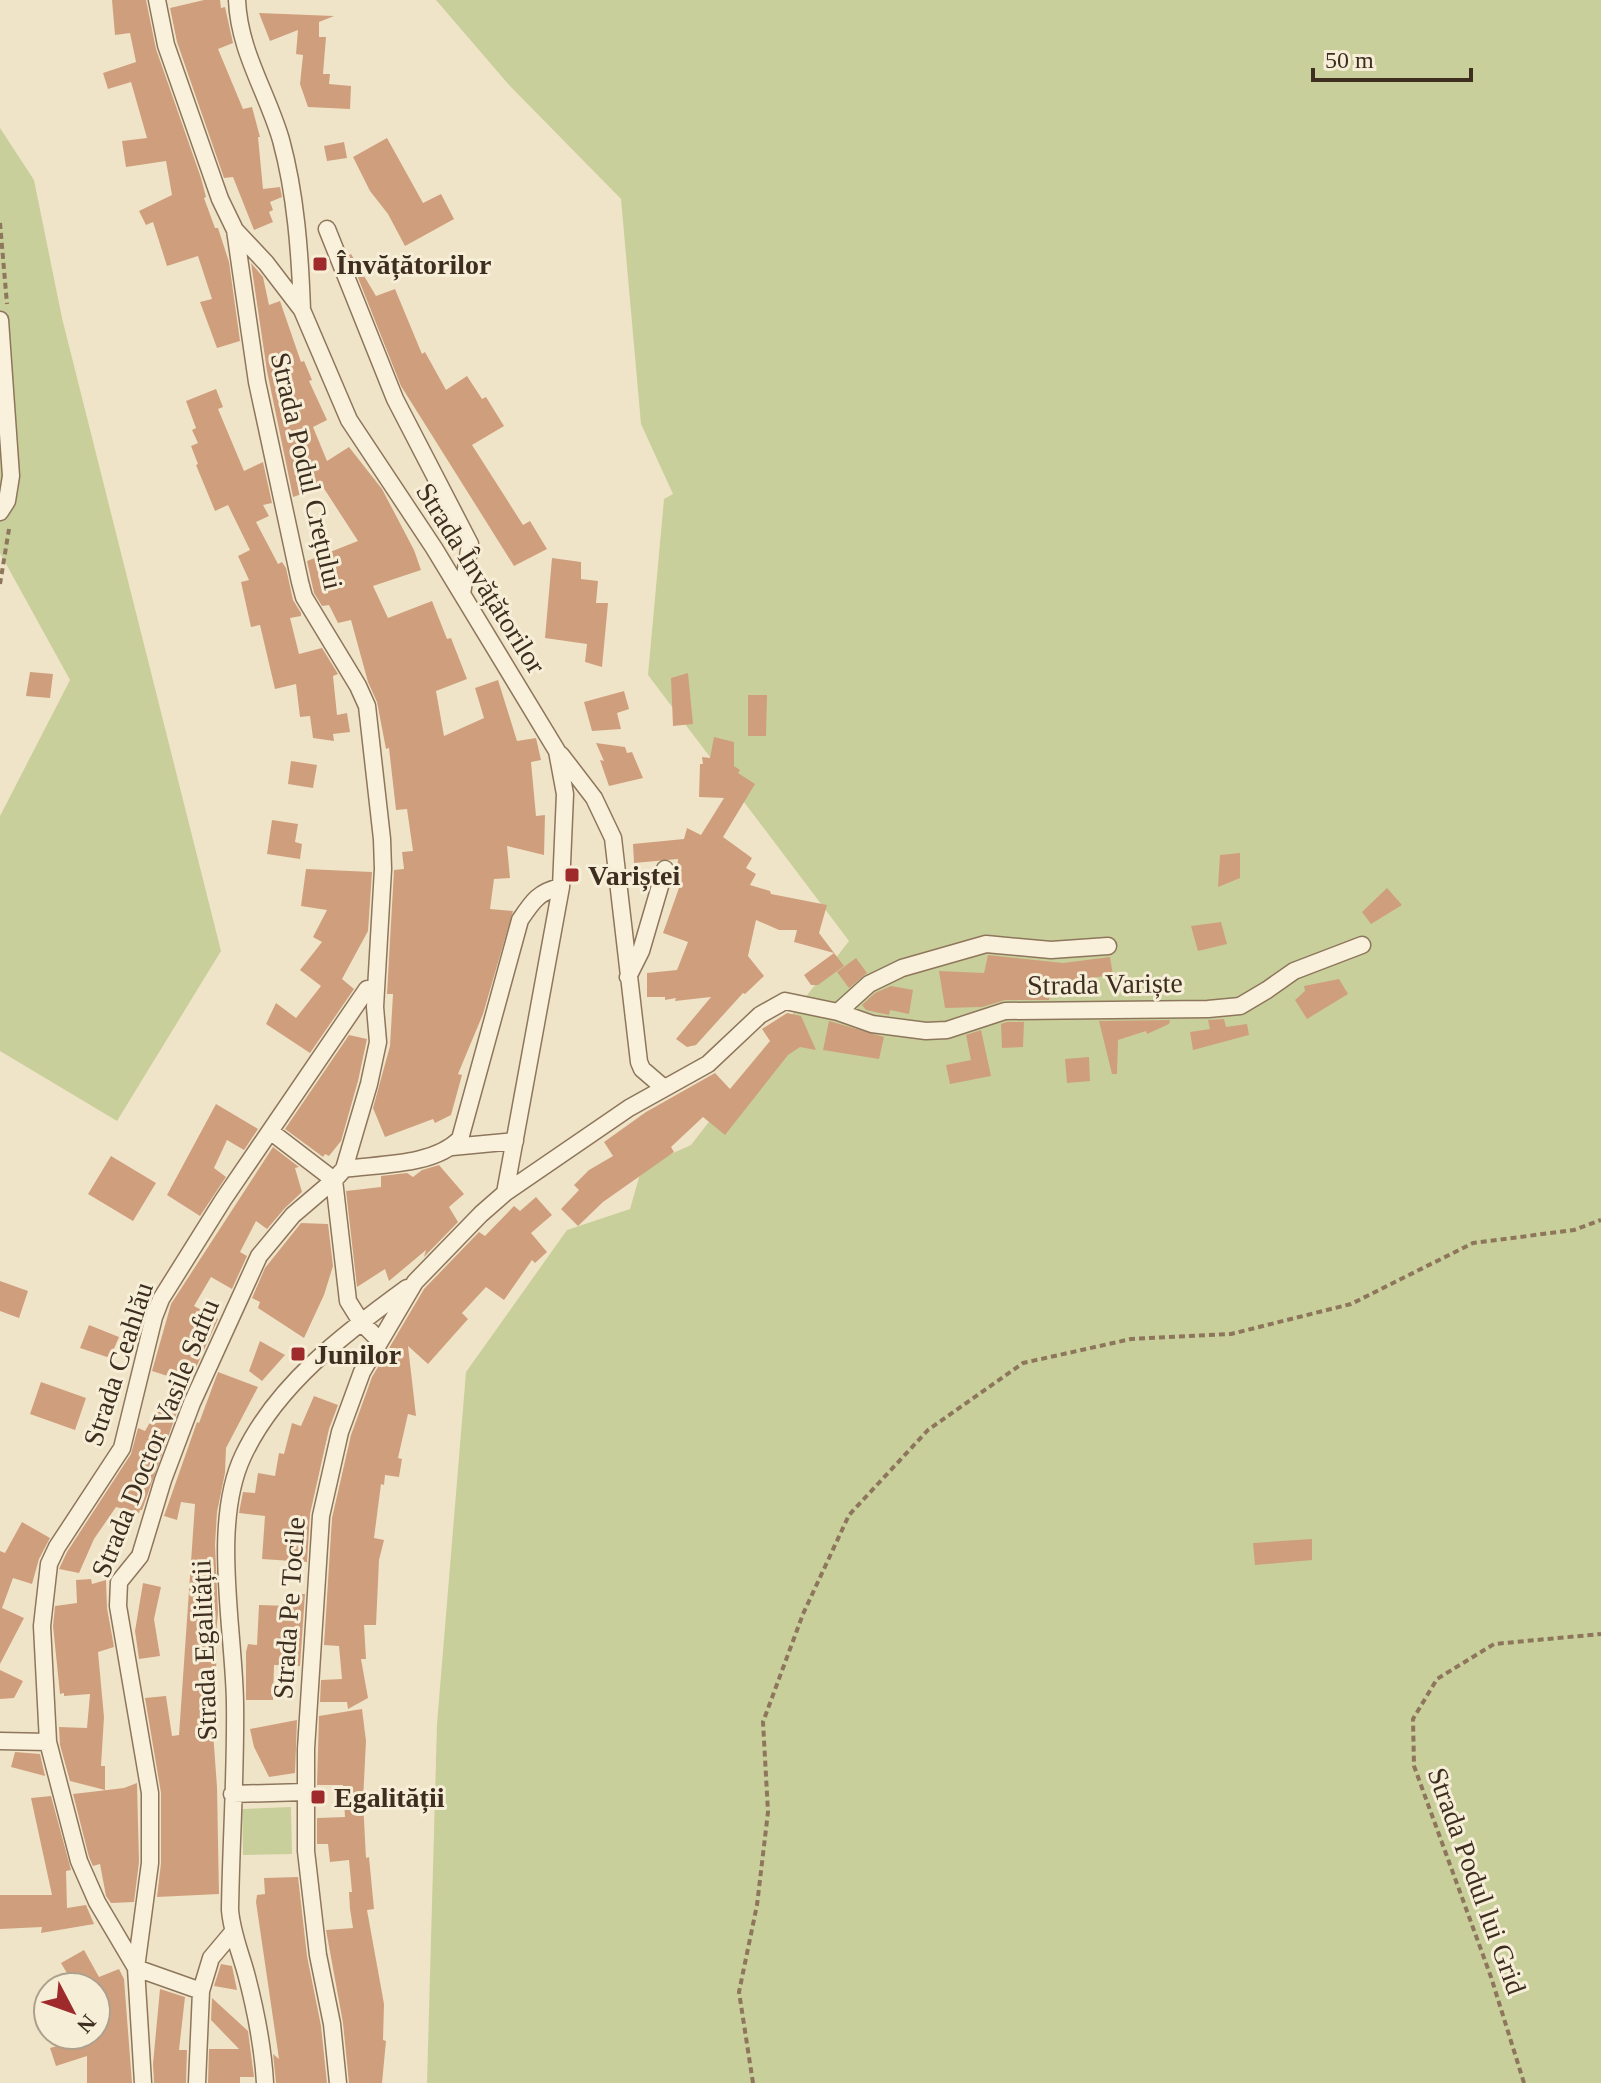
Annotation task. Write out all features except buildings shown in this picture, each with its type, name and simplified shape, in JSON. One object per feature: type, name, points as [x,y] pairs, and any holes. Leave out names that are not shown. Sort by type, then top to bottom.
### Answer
[{"type":"street","name":"Strada Podul Crețului","points":[[157,0],[166,45],[220,199],[235,230],[257,382],[304,597],[358,686],[371,724],[383,869],[375,1007],[378,1042],[369,1084],[339,1174],[348,1301],[361,1322]]},
{"type":"street","name":"Strada Învățătorilor","points":[[237,0],[244,47],[280,138],[290,181],[301,271],[302,310]]},
{"type":"street","points":[[327,229],[395,399],[470,544],[462,594]]},
{"type":"street","name":"Strada Învățătorilor","points":[[235,230],[266,263],[302,310],[349,420],[462,594],[557,751],[565,794],[561,887],[505,1193]]},
{"type":"street","points":[[0,320],[11,476],[7,501],[0,512]]},
{"type":"street","points":[[557,751],[594,798],[613,838],[639,1062],[642,1069],[664,1088]]},
{"type":"street","points":[[628,978],[641,951],[665,869]]},
{"type":"street","points":[[452,1147],[460,1139],[520,920],[535,898],[545,890],[561,887]]},
{"type":"street","name":"Strada Variște","points":[[838,1012],[869,984],[902,968],[986,944],[1051,950],[1108,946]]},
{"type":"street","name":"Strada Variște","points":[[505,1193],[629,1108],[719,1056],[772,1006],[785,1001],[838,1012],[872,1024],[926,1031],[947,1030],[1005,1011],[1240,1006],[1294,971],[1362,945]]},
{"type":"street","name":"Strada Ceahlău","points":[[136,1968],[97,1902],[79,1861],[48,1742],[42,1626],[49,1564],[69,1527],[122,1448],[161,1299],[192,1247],[367,989]]},
{"type":"street","points":[[270,1131],[339,1174],[421,1158],[452,1147],[515,1141]]},
{"type":"street","name":"Strada Doctor Vasile Saftu","points":[[143,2083],[136,1968],[150,1863],[150,1793],[118,1606],[119,1582],[140,1556],[163,1480],[192,1403],[259,1256],[293,1215],[339,1174]]},
{"type":"street","name":"Strada Pe Tocile","points":[[338,2083],[308,1866],[306,1734],[321,1516],[340,1432],[362,1372],[415,1282],[505,1193]]},
{"type":"street","name":"Strada Egalității","points":[[232,1933],[235,1703],[227,1544],[230,1502],[241,1460],[258,1427],[334,1344],[415,1282]]},
{"type":"street","points":[[361,1322],[380,1341]]},
{"type":"street","points":[[0,1741],[48,1742]]},
{"type":"street","points":[[232,1794],[306,1792]]},
{"type":"street","points":[[197,2083],[201,1991],[211,1958],[232,1933]]},
{"type":"street","points":[[232,1933],[246,1974],[263,2044],[265,2083]]},
{"type":"street","points":[[136,1968],[201,1991]]},
{"type":"street","points":[[184,2083],[198,2051]]},
{"type":"path","points":[[753,2083],[739,1992],[757,1905],[768,1812],[763,1722],[803,1614],[849,1515],[928,1430],[1023,1363],[1131,1339],[1231,1334],[1351,1304],[1473,1243],[1574,1230],[1601,1220]]},
{"type":"path","name":"Strada Podul lui Grid","points":[[1524,2083],[1491,1977],[1414,1766],[1413,1719],[1437,1679],[1494,1644],[1601,1634]]},
{"type":"green space","points":[[436,0],[1601,0],[1601,2083],[427,2083],[437,1724],[466,1372],[567,1230],[630,1209],[642,1167],[691,1145],[849,941],[648,675],[664,499],[673,494],[641,424],[621,199],[509,85]]},
{"type":"green space","points":[[0,128],[34,180],[62,318],[221,951],[117,1121],[0,1051],[0,816],[70,680],[0,553]]},
{"type":"green space","points":[[291,1807],[292,1854],[243,1855],[242,1809]]},
{"type":"place","name":"Învățătorilor","points":[[320,264]]},
{"type":"place","name":"Variștei","points":[[572,875]]},
{"type":"place","name":"Junilor","points":[[298,1354]]},
{"type":"place","name":"Egalității","points":[[318,1797]]}]
